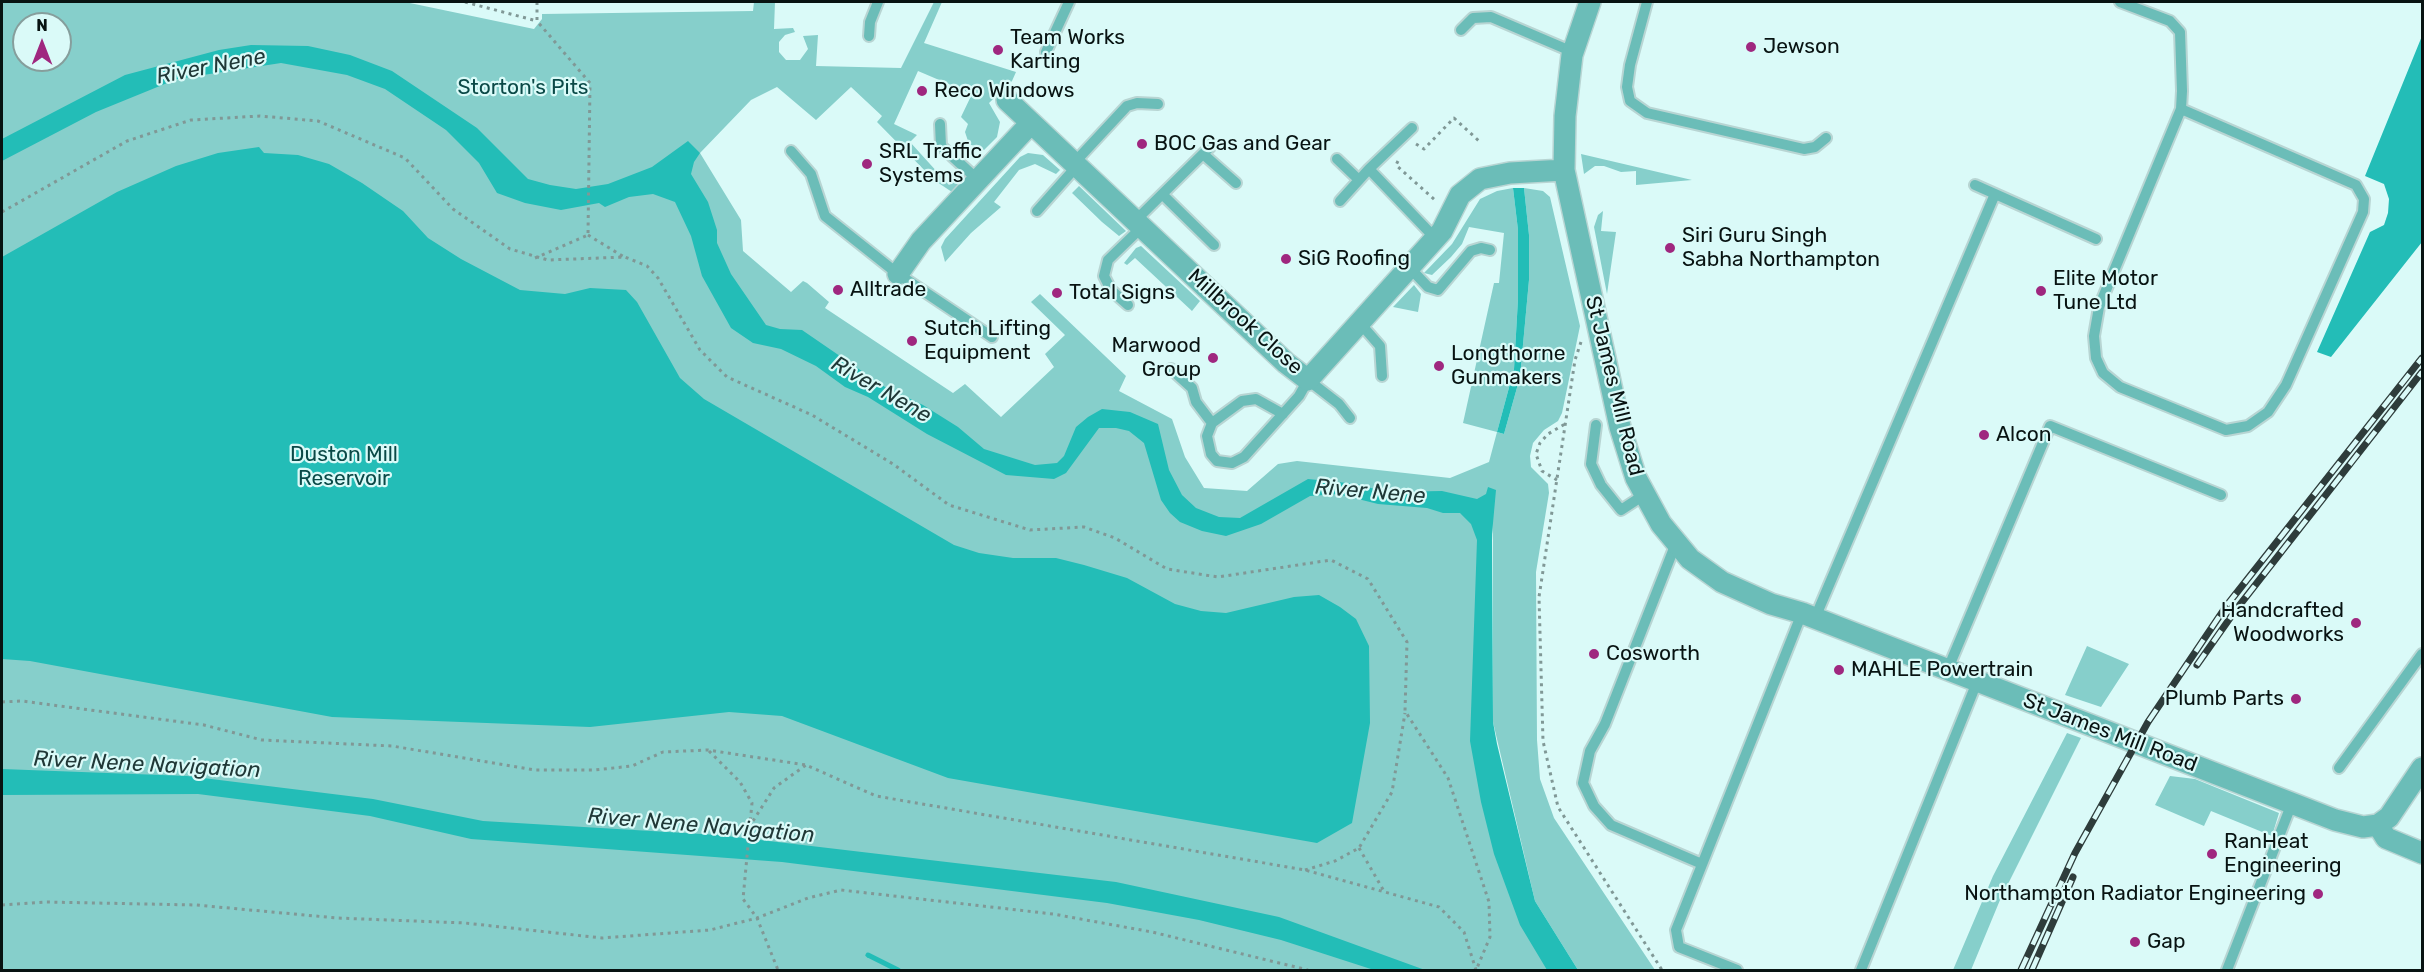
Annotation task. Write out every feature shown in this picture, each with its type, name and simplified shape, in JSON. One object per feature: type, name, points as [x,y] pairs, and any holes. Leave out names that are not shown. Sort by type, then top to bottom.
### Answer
[{"type":"street","name":"St James Mill Road","points":[[1590,2],[1573,52],[1565,116],[1564,170],[1620,427],[1644,495],[1661,524],[1690,559],[1722,582],[1771,604],[1808,616],[2335,820],[2363,827],[2378,825]]},
{"type":"street","name":"Millbrook Close","points":[[1007,100],[1286,363],[1308,380],[1435,238],[1460,195],[1480,179],[1510,173],[1564,170]]},
{"type":"street","points":[[898,273],[921,241],[1031,123]]},
{"type":"street","points":[[2422,768],[2389,817],[2378,825],[2386,838],[2422,853]]},
{"type":"lane","points":[[869,36],[870,22],[878,2]]},
{"type":"lane","points":[[1046,52],[1069,2]]},
{"type":"lane","points":[[1647,2],[1630,65],[1627,87],[1630,101],[1647,113],[1804,149],[1815,147],[1826,138]]},
{"type":"lane","points":[[2120,2],[2170,21],[2180,32],[2181,110],[2099,307],[2094,336],[2096,358],[2103,373],[2120,387],[2226,430],[2248,426],[2268,412],[2286,385],[2363,212],[2364,199],[2356,185],[2181,110]]},
{"type":"lane","points":[[1461,30],[1473,18],[1491,17],[1573,52]]},
{"type":"lane","points":[[1037,211],[1127,106],[1137,103],[1158,104]]},
{"type":"lane","points":[[940,124],[941,146],[978,180]]},
{"type":"lane","points":[[1340,201],[1369,169],[1412,128]]},
{"type":"lane","points":[[1128,305],[1111,290],[1104,276],[1108,260],[1163,195],[1213,144]]},
{"type":"lane","points":[[791,151],[811,174],[825,216],[898,273],[992,337]]},
{"type":"lane","points":[[1203,154],[1236,183]]},
{"type":"lane","points":[[1337,159],[1359,180]]},
{"type":"lane","points":[[1369,169],[1435,238]]},
{"type":"lane","points":[[1975,185],[2096,239]]},
{"type":"lane","points":[[1737,970],[1678,947],[1676,930],[1808,616],[1995,194]]},
{"type":"lane","points":[[1163,195],[1214,245]]},
{"type":"lane","points":[[1408,267],[1428,287],[1438,290],[1471,251],[1480,248],[1490,250]]},
{"type":"lane","points":[[1358,322],[1380,346],[1382,376]]},
{"type":"lane","points":[[1171,369],[1192,388],[1196,402],[1212,423]]},
{"type":"lane","points":[[1283,414],[1256,399],[1242,401],[1212,423],[1207,436],[1210,454],[1217,461],[1232,463],[1244,457],[1283,414],[1299,396],[1308,380],[1340,404],[1350,418]]},
{"type":"lane","points":[[1596,425],[1591,464],[1601,485],[1621,510],[1644,495]]},
{"type":"lane","points":[[1947,671],[2050,426],[2221,495]]},
{"type":"lane","points":[[1676,543],[1605,724],[1590,752],[1583,783],[1594,806],[1611,825],[1702,864]]},
{"type":"lane","points":[[2339,768],[2422,654]]},
{"type":"lane","points":[[1861,970],[1977,682]]},
{"type":"lane","points":[[2228,970],[2292,803]]},
{"type":"path","points":[[465,2],[537,21],[590,83],[588,235]]},
{"type":"path","points":[[537,2],[537,21]]},
{"type":"path","points":[[2,212],[127,141],[191,120],[260,116],[318,121],[405,158],[453,209],[510,249],[548,260],[625,257]]},
{"type":"path","points":[[1411,148],[1417,143],[1424,149],[1455,118],[1479,141]]},
{"type":"path","points":[[1399,160],[1396,165],[1429,196],[1442,204]]},
{"type":"path","points":[[588,235],[625,257],[647,266],[658,278],[700,351],[727,377],[812,415],[892,464],[950,505],[1030,530],[1084,527],[1115,538],[1167,568],[1218,577],[1331,560],[1368,579],[1407,642],[1405,711],[1392,792],[1359,848],[1335,861],[1305,870]]},
{"type":"path","points":[[535,258],[588,235]]},
{"type":"path","points":[[1582,338],[1575,360],[1539,597],[1543,741],[1558,807],[1662,970]]},
{"type":"path","points":[[1557,480],[1542,471],[1536,454],[1540,443],[1548,434],[1566,424]]},
{"type":"path","points":[[2,702],[22,701],[204,725],[262,740],[392,746],[535,770],[594,770],[632,766],[663,752],[708,750],[806,765],[876,796],[1305,870],[1385,894],[1439,907],[1464,932],[1476,969]]},
{"type":"path","points":[[1405,711],[1448,778],[1489,902],[1490,937],[1476,969]]},
{"type":"path","points":[[708,750],[741,782],[752,803],[743,898],[757,918],[778,970]]},
{"type":"path","points":[[751,824],[774,788],[806,765]]},
{"type":"path","points":[[1359,848],[1385,894]]},
{"type":"path","points":[[2,905],[46,902],[196,905],[337,918],[465,923],[602,938],[710,930],[757,918],[808,898],[841,890],[1053,914],[1152,932],[1308,970]]},
{"type":"green space","name":"Duston Mill Reservoir","points":[[2,2],[405,2],[534,29],[542,19],[542,14],[753,11],[754,2],[775,2],[774,29],[793,28],[795,32],[785,35],[779,42],[779,52],[786,60],[800,60],[808,49],[803,36],[818,35],[816,66],[901,68],[934,2],[942,2],[924,43],[1016,72],[1012,81],[989,103],[1000,122],[997,137],[984,150],[969,144],[965,132],[968,124],[961,117],[972,94],[918,71],[894,124],[917,135],[910,142],[949,185],[958,176],[962,180],[952,192],[934,180],[877,122],[882,116],[851,87],[816,120],[777,87],[751,100],[700,153],[741,220],[743,251],[791,292],[803,281],[807,283],[829,302],[825,308],[953,393],[965,384],[1001,417],[1054,367],[1045,354],[1065,335],[1031,302],[1040,294],[1126,376],[1119,391],[1172,419],[1185,457],[1204,488],[1247,491],[1278,464],[1297,461],[1450,478],[1489,462],[1497,432],[1504,434],[1520,377],[1529,280],[1529,235],[1524,188],[1543,191],[1550,197],[1580,326],[1562,413],[1558,421],[1544,430],[1533,443],[1530,456],[1531,467],[1548,484],[1549,493],[1536,572],[1537,740],[1540,779],[1554,818],[1655,970],[1578,970],[1535,901],[1493,722],[1493,523],[1482,722],[1502,823],[1563,970],[2,970]]},
{"type":"green space","points":[[1028,153],[1043,155],[1060,170],[1056,174],[1035,164],[1019,170],[994,202],[1001,207],[971,233],[945,262],[941,247],[945,239],[1020,157]]},
{"type":"green space","points":[[1581,154],[1692,180],[1636,185],[1636,171],[1621,172],[1604,166],[1595,166],[1584,174]]},
{"type":"green space","points":[[1079,186],[1126,231],[1119,236],[1102,222],[1072,193]]},
{"type":"green space","points":[[1513,188],[1518,230],[1518,299],[1514,369],[1497,432],[1463,423],[1494,283],[1499,283],[1504,233],[1469,227],[1462,244],[1451,257],[1432,275],[1424,273],[1452,244],[1480,199],[1497,191]]},
{"type":"green space","points":[[1603,211],[1601,231],[1616,232],[1607,294],[1594,227],[1598,215]]},
{"type":"green space","points":[[1141,246],[1200,301],[1192,311],[1135,258],[1127,265],[1124,263],[1136,248]]},
{"type":"green space","points":[[1414,285],[1421,294],[1418,312],[1393,307]]},
{"type":"green space","points":[[2087,646],[2129,664],[2101,707],[2065,695]]},
{"type":"green space","points":[[2067,733],[2081,738],[2000,900],[1971,970],[1953,970],[1993,876]]},
{"type":"green space","points":[[2170,776],[2195,779],[2279,813],[2272,836],[2211,811],[2204,826],[2155,805]]},
{"type":"water","points":[[2422,36],[2422,242],[2331,357],[2317,352],[2370,232],[2384,225],[2388,213],[2389,199],[2384,184],[2365,176]]},
{"type":"water","name":"River Nene","points":[[251,45],[308,46],[350,55],[392,71],[477,128],[528,179],[550,185],[576,189],[608,184],[652,167],[688,141],[700,153],[694,162],[691,174],[708,202],[717,230],[717,243],[731,274],[766,325],[780,329],[802,330],[885,387],[923,405],[958,427],[984,449],[1035,465],[1057,463],[1064,456],[1076,427],[1102,409],[1130,412],[1158,424],[1169,470],[1182,495],[1196,508],[1219,517],[1240,518],[1308,479],[1357,484],[1385,492],[1442,491],[1477,499],[1486,494],[1488,487],[1496,490],[1492,534],[1493,722],[1535,901],[1578,970],[1547,970],[1520,925],[1494,854],[1481,802],[1470,741],[1477,540],[1471,524],[1460,513],[1443,513],[1427,508],[1378,504],[1338,494],[1310,496],[1261,524],[1226,536],[1202,531],[1180,522],[1170,513],[1161,500],[1144,443],[1129,431],[1116,428],[1099,428],[1066,473],[1054,479],[1006,475],[927,434],[868,397],[845,387],[816,366],[781,349],[753,343],[731,328],[702,276],[691,236],[675,202],[653,194],[629,197],[605,207],[599,203],[561,210],[525,203],[497,193],[479,163],[446,130],[385,89],[347,75],[281,63],[177,79],[96,112],[2,161],[2,139],[125,75],[219,50]]},
{"type":"water","name":"Duston Mill Reservoir","points":[[259,147],[264,153],[298,155],[329,164],[403,211],[428,238],[461,259],[520,290],[565,294],[590,288],[626,290],[637,302],[680,378],[704,399],[954,545],[979,553],[1013,558],[1056,558],[1084,565],[1127,578],[1175,604],[1201,611],[1226,613],[1294,597],[1319,595],[1340,607],[1356,619],[1369,646],[1370,723],[1352,823],[1317,843],[948,778],[782,716],[729,712],[590,727],[332,717],[30,661],[2,659],[2,257],[117,192],[176,166],[218,153]]},
{"type":"water","points":[[1513,188],[1524,188],[1529,235],[1529,280],[1520,377],[1504,434],[1497,432],[1514,369],[1518,299],[1518,230]]},
{"type":"water","points":[[2,769],[187,776],[373,799],[483,821],[718,835],[1116,882],[1279,917],[1425,970],[1374,970],[1281,940],[1199,920],[1107,903],[782,862],[471,839],[370,816],[198,794],[2,795]]},
{"type":"waterway","points":[[868,955],[898,970]]},
{"type":"railway","points":[[2021,970],[2075,853],[2148,722],[2227,605],[2422,358]]},
{"type":"railway","points":[[2197,665],[2235,611],[2422,372]]},
{"type":"railway","points":[[2032,970],[2073,877]]},
{"type":"place","name":"Jewson","points":[[1751,47]]},
{"type":"place","name":"Team Works Karting","points":[[998,50]]},
{"type":"place","name":"Reco Windows","points":[[922,91]]},
{"type":"place","name":"BOC Gas and Gear","points":[[1142,144]]},
{"type":"place","name":"SRL Traffic Systems","points":[[867,164]]},
{"type":"place","name":"Siri Guru Singh Sabha Northampton","points":[[1670,248]]},
{"type":"place","name":"SiG Roofing","points":[[1286,259]]},
{"type":"place","name":"Alltrade","points":[[838,290]]},
{"type":"place","name":"Elite Motor Tune Ltd","points":[[2041,291]]},
{"type":"place","name":"Total Signs","points":[[1057,293]]},
{"type":"place","name":"Sutch Lifting Equipment","points":[[912,341]]},
{"type":"place","name":"Marwood Group","points":[[1213,358]]},
{"type":"place","name":"Longthorne Gunmakers","points":[[1439,366]]},
{"type":"place","name":"Alcon","points":[[1984,435]]},
{"type":"place","name":"Handcrafted Woodworks","points":[[2356,623]]},
{"type":"place","name":"Cosworth","points":[[1594,654]]},
{"type":"place","name":"MAHLE Powertrain","points":[[1839,670]]},
{"type":"place","name":"Plumb Parts","points":[[2296,699]]},
{"type":"place","name":"RanHeat Engineering","points":[[2212,854]]},
{"type":"place","name":"Northampton Radiator Engineering","points":[[2318,894]]},
{"type":"place","name":"Gap","points":[[2135,942]]},
{"type":"park label","name":"Storton's Pits","points":[[523,88]]},
{"type":"water label","name":"River Nene Navigation","points":[[147,765]]},
{"type":"water label","name":"River Nene Navigation","points":[[701,826]]}]
